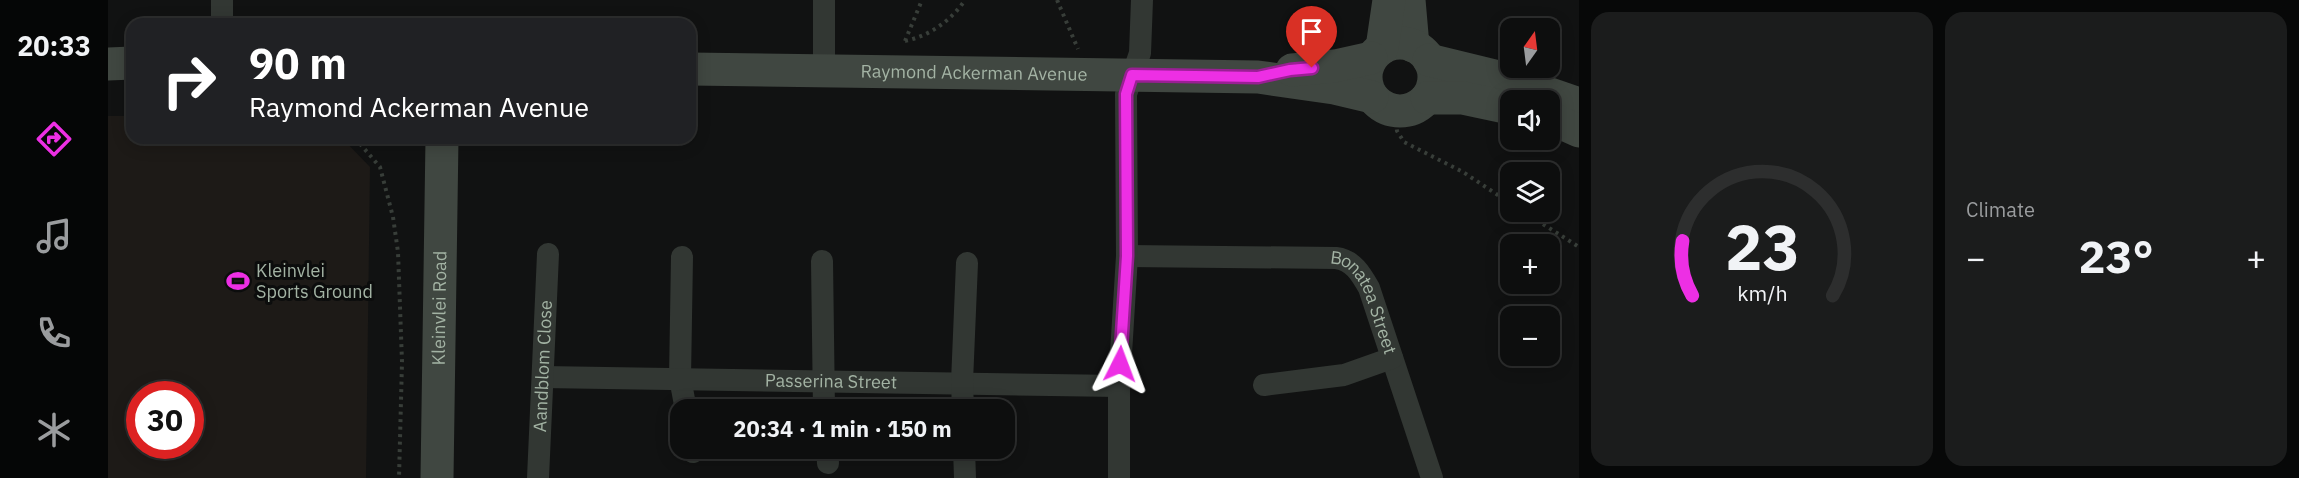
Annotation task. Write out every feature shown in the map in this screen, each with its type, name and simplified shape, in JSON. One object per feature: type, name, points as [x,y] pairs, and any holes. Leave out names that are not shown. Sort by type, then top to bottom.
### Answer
[{"type":"street","points":[[222,0],[222,18]]},
{"type":"street","points":[[824,0],[824,70]]},
{"type":"street","points":[[1119,478],[1119,386],[1127,256],[1126,94],[1141,46],[1142,0]]},
{"type":"street","points":[[1389,0],[1399,53],[1434,79],[1427,98]]},
{"type":"street","points":[[1399,53],[1409,0]]},
{"type":"street","points":[[1500,106],[1463,98],[1427,98],[1409,110],[1395,111],[1379,105],[1372,97],[1365,78],[1367,67],[1399,53],[1507,79],[1579,104]]},
{"type":"street","name":"Raymond Ackerman Avenue","points":[[1258,77],[1290,70],[1335,66],[1399,53]]},
{"type":"street","points":[[108,64],[126,63]]},
{"type":"street","name":"Raymond Ackerman Avenue","points":[[696,69],[1258,77],[1334,88],[1372,97]]},
{"type":"street","points":[[1560,122],[1579,131]]},
{"type":"street","name":"Kleinvlei Road","points":[[437,478],[442,144]]},
{"type":"street","name":"Aandblom Close","points":[[538,478],[548,254]]},
{"type":"street","name":"Bonatea Street","points":[[1127,256],[1343,259],[1360,272],[1369,288],[1431,478]]},
{"type":"street","points":[[682,257],[680,378],[684,399]]},
{"type":"street","points":[[822,261],[824,399]]},
{"type":"street","points":[[963,399],[967,263]]},
{"type":"street","points":[[1264,385],[1344,375],[1392,358]]},
{"type":"street","name":"Passerina Street","points":[[543,377],[1119,386]]},
{"type":"street","points":[[964,459],[965,478]]},
{"type":"path","points":[[902,49],[922,0]]},
{"type":"path","points":[[905,41],[922,38],[949,19],[964,0]]},
{"type":"path","points":[[1057,0],[1077,42],[1080,59]]},
{"type":"path","points":[[1396,122],[1397,131],[1404,142],[1463,172],[1500,196]]},
{"type":"path","points":[[360,144],[380,168],[393,217],[398,252],[402,362],[399,478]]},
{"type":"path","points":[[1540,222],[1579,247]]},
{"type":"shaded area","name":"Kleinvlei Sports Ground","points":[[108,116],[126,116],[126,144],[348,144],[370,167],[366,478],[108,478]]},
{"type":"place","name":"Kleinvlei Sports Ground","points":[[238,281]]},
{"type":"route","points":[[1120,364],[1127,256],[1126,94],[1132,75],[1258,77],[1312,68]]}]
